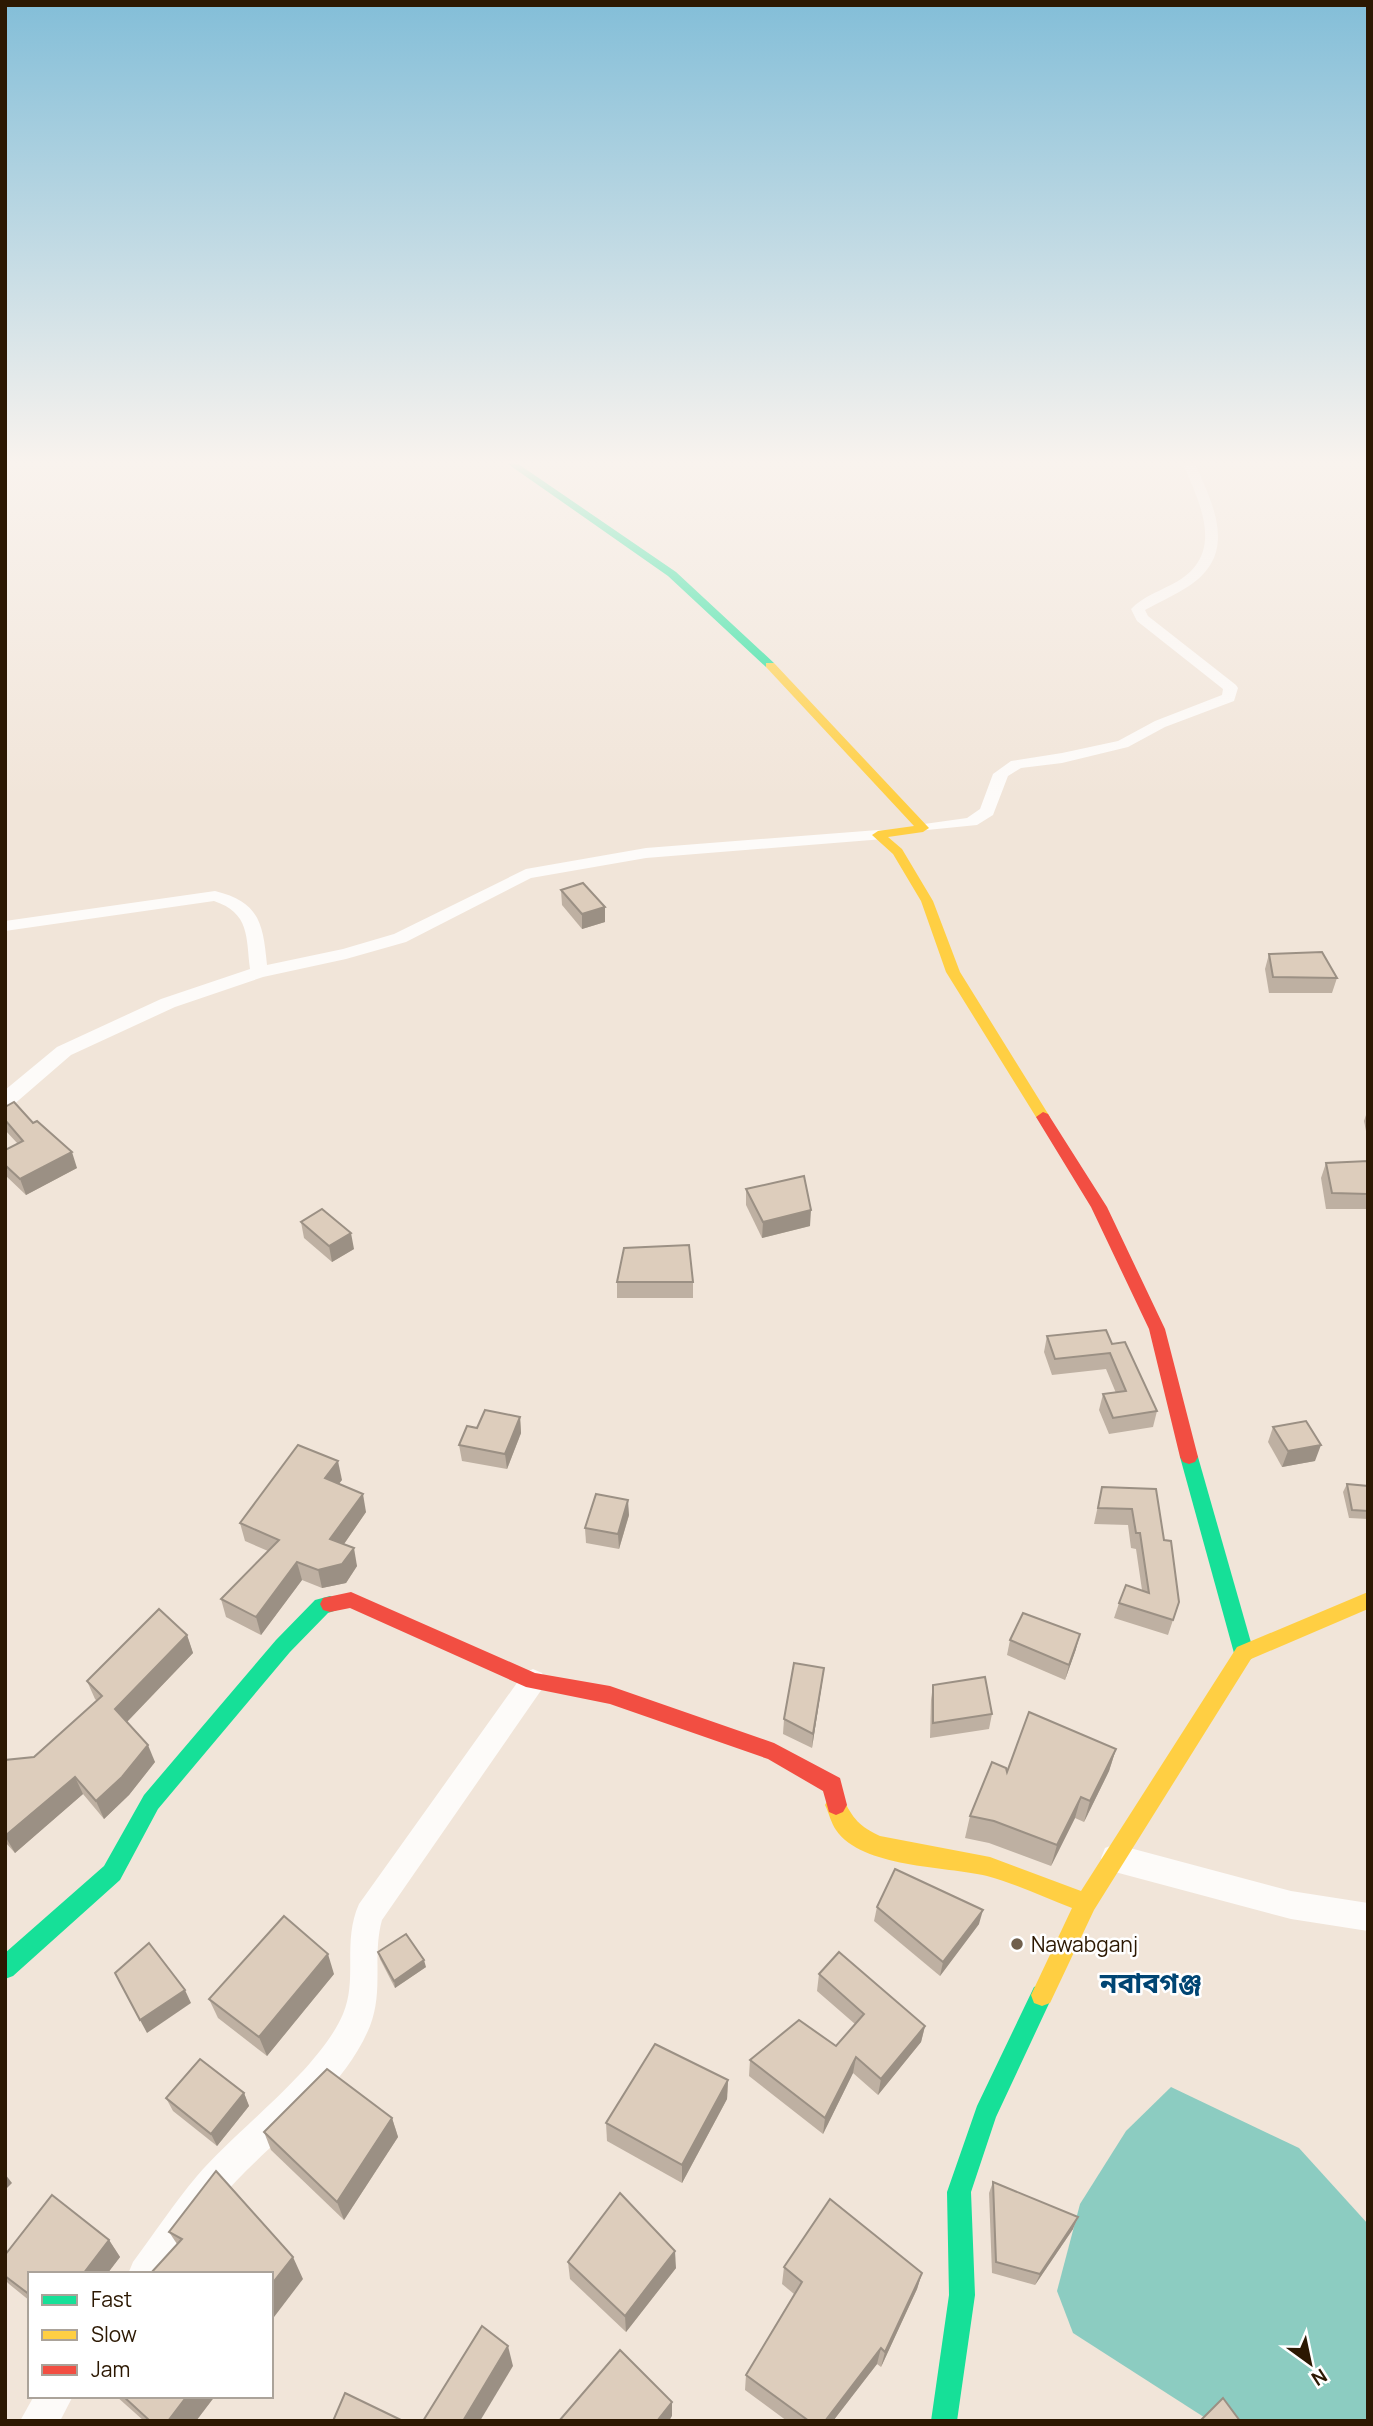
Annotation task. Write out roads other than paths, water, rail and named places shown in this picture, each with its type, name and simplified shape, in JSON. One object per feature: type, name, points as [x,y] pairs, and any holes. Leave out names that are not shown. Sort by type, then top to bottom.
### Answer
[{"type":"street","points":[[668,572],[776,670],[923,828]]},
{"type":"street","points":[[5,1101],[64,1051],[168,1003],[260,972],[346,954],[400,938],[526,874],[646,853],[878,835],[971,822],[987,812],[1001,774],[1017,764],[1062,758],[1123,744],[1160,724],[1228,698],[1231,688],[1142,618],[1138,609],[1188,580],[1195,572]]},
{"type":"street","points":[[878,835],[898,852],[927,901],[953,972],[1034,1099],[1098,1207],[1157,1329],[1202,1507],[1244,1653]]},
{"type":"street","points":[[5,926],[215,896],[234,901],[244,908],[253,921],[260,972]]},
{"type":"street","points":[[5,1968],[112,1872],[151,1802],[283,1646],[322,1606],[351,1600],[533,1681],[610,1695],[774,1752],[833,1785],[838,1818],[848,1832],[872,1845],[988,1866],[1086,1903]]},
{"type":"street","points":[[944,2421],[962,2295],[959,2192],[985,2114],[1086,1903],[1244,1653],[1368,1600]]},
{"type":"street","points":[[146,2272],[208,2188],[327,2067],[356,2022],[364,1994],[364,1932],[369,1913],[533,1681]]},
{"type":"street","points":[[1115,1858],[1291,1905],[1368,1917]]},
{"type":"street","points":[[38,2421],[55,2398]]},
{"type":"water","points":[[1171,2087],[1299,2148],[1368,2224],[1368,2421],[1210,2421],[1073,2333],[1057,2291],[1080,2204],[1126,2131]]},
{"type":"place","name":"Nawabganj","points":[[1017,1944]]},
{"type":"district","name":"নবাবগঞ্জ","points":[[1151,1982]]}]
